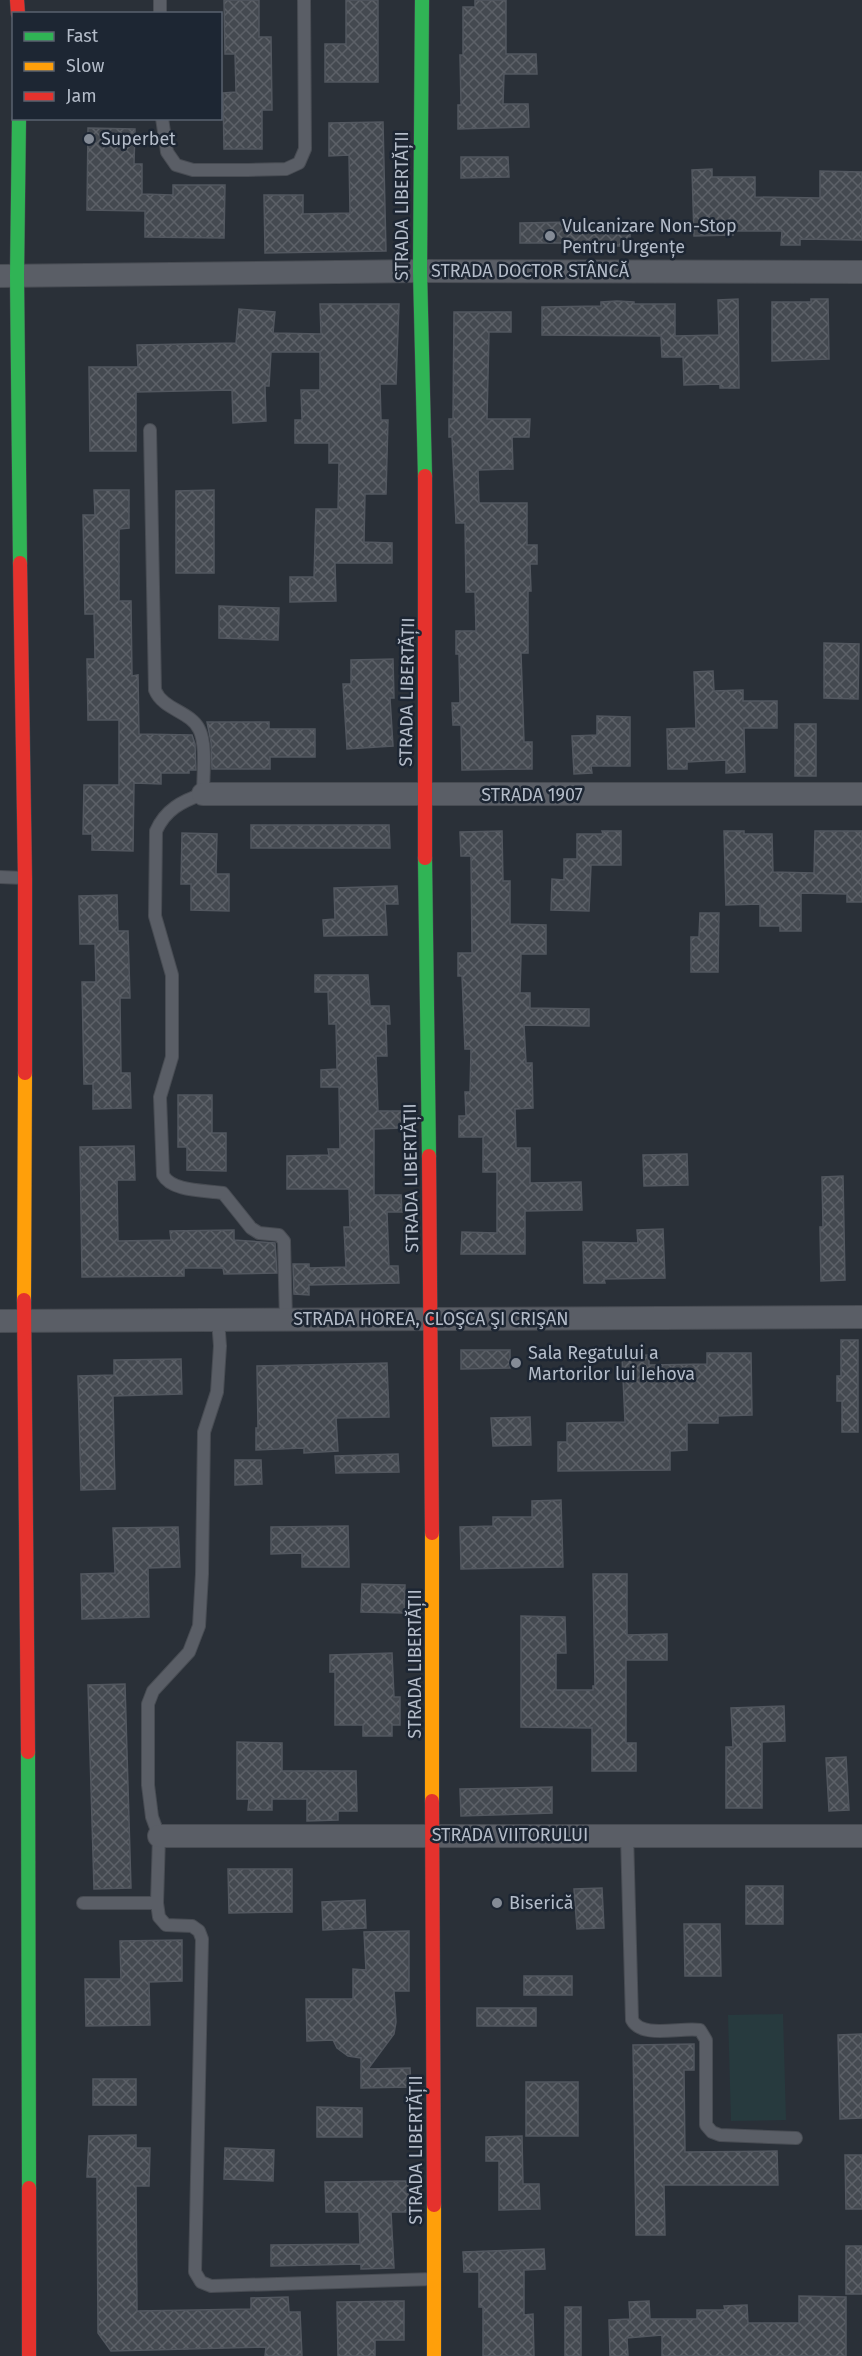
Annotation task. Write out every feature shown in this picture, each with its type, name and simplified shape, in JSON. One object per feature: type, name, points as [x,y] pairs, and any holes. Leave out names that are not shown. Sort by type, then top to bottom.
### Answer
[{"type":"street","name":"STRADA LIBERTĂȚII","points":[[422,0],[420,271],[426,472],[424,795],[431,1320],[434,2356]]},
{"type":"street","points":[[13,120],[9,276],[15,474],[16,729],[25,878],[24,1320],[29,1818],[29,2356]]},
{"type":"street","name":"STRADA DOCTOR STÂNCĂ","points":[[9,276],[420,271],[862,272]]},
{"type":"street","name":"STRADA 1907","points":[[203,794],[862,794]]},
{"type":"street","name":"STRADA HOREA, CLOŞCA ŞI CRIŞAN","points":[[0,1321],[862,1317]]},
{"type":"street","name":"STRADA VIITORULUI","points":[[159,1836],[862,1836]]},
{"type":"lane","points":[[162,120],[167,152],[176,165],[193,171],[286,169],[299,164],[305,149],[304,0]]},
{"type":"lane","points":[[150,430],[154,690],[163,702],[192,720],[199,728],[202,739],[203,794],[177,805],[160,822],[156,831],[155,916],[172,975],[172,1057],[160,1097],[163,1175],[166,1182],[176,1186],[223,1193],[251,1228],[260,1233],[279,1235],[284,1241],[286,1320]]},
{"type":"lane","points":[[0,878],[25,878]]},
{"type":"lane","points":[[218,1320],[220,1346],[217,1392],[204,1432],[199,1626],[189,1652],[153,1691],[148,1704],[148,1785],[152,1816],[159,1836],[157,1903],[159,1917],[166,1925],[192,1926],[199,1931],[202,1939],[195,2272],[201,2282],[211,2286],[434,2279]]},
{"type":"lane","points":[[627,1836],[632,2020],[636,2027],[644,2031],[700,2030],[706,2040],[706,2126],[712,2132],[720,2135],[796,2138]]},
{"type":"lane","points":[[83,1903],[157,1903]]},
{"type":"green space","points":[[783,2014],[786,2120],[731,2121],[728,2015]]},
{"type":"building","points":[[224,0],[259,0],[259,37],[271,37],[272,110],[262,110],[262,149],[224,149],[223,93],[236,92],[235,54],[225,54]]},
{"type":"building","points":[[346,0],[378,0],[378,82],[325,82],[325,44],[346,44]]},
{"type":"building","points":[[475,0],[506,0],[506,54],[536,54],[537,74],[504,74],[503,104],[528,104],[529,127],[458,129],[458,105],[461,105],[460,55],[463,55],[463,7],[475,7]]},
{"type":"building","points":[[383,122],[386,251],[265,253],[264,195],[303,195],[303,214],[350,213],[349,155],[329,156],[329,123]]},
{"type":"building","points":[[88,128],[135,129],[134,164],[142,164],[142,194],[173,195],[173,185],[225,185],[224,238],[145,237],[145,211],[87,210]]},
{"type":"building","points":[[461,157],[508,157],[509,177],[461,178]]},
{"type":"building","points":[[712,169],[712,177],[755,177],[755,197],[820,198],[820,171],[862,172],[862,240],[800,239],[800,245],[781,245],[782,231],[732,231],[733,235],[694,236],[692,170]]},
{"type":"building","points":[[630,222],[630,246],[520,243],[520,223]]},
{"type":"building","points":[[738,299],[739,388],[720,388],[720,384],[684,385],[683,357],[662,357],[661,336],[542,335],[542,307],[601,306],[601,302],[617,301],[634,302],[634,304],[675,304],[675,336],[719,335],[718,300]]},
{"type":"building","points":[[811,299],[828,299],[829,359],[772,361],[772,302],[811,302]]},
{"type":"building","points":[[320,304],[399,304],[396,384],[380,384],[381,420],[388,420],[386,494],[365,494],[364,542],[392,543],[392,563],[335,563],[336,601],[290,602],[290,577],[314,577],[316,509],[338,509],[339,463],[329,463],[329,443],[295,443],[295,420],[302,420],[301,390],[320,390],[320,352],[271,352],[269,386],[265,386],[266,421],[233,423],[232,390],[136,392],[136,451],[90,451],[89,367],[138,367],[137,345],[236,343],[239,309],[275,312],[273,333],[321,334]]},
{"type":"building","points":[[454,312],[511,312],[511,332],[489,332],[487,419],[530,419],[529,437],[512,437],[513,469],[478,470],[479,503],[527,503],[527,545],[537,545],[537,564],[530,564],[528,653],[521,653],[524,742],[532,742],[532,769],[462,770],[461,725],[453,725],[452,703],[460,703],[456,631],[476,631],[475,592],[466,592],[465,523],[456,523],[452,437],[449,437],[449,419],[453,419]]},
{"type":"building","points":[[94,490],[129,490],[129,528],[119,529],[119,601],[131,601],[132,676],[138,675],[139,734],[192,735],[195,744],[196,770],[189,770],[189,773],[161,773],[161,784],[134,783],[133,851],[92,850],[92,834],[83,834],[84,785],[119,785],[119,720],[88,720],[87,659],[95,659],[94,614],[85,614],[83,515],[95,515]]},
{"type":"building","points":[[214,490],[214,573],[176,573],[176,491]]},
{"type":"building","points":[[219,606],[279,608],[278,640],[219,638]]},
{"type":"building","points":[[824,643],[859,644],[858,699],[824,698]]},
{"type":"building","points":[[393,659],[394,698],[390,698],[393,746],[347,749],[343,684],[351,684],[351,660]]},
{"type":"building","points":[[713,671],[714,691],[743,690],[743,701],[777,701],[777,728],[744,728],[745,772],[726,773],[726,760],[687,762],[687,769],[668,769],[667,729],[696,728],[694,672]]},
{"type":"building","points":[[597,716],[630,717],[630,766],[591,766],[592,773],[574,774],[572,736],[597,735]]},
{"type":"building","points":[[207,722],[269,722],[269,729],[315,729],[315,757],[270,757],[270,769],[212,769],[211,742]]},
{"type":"building","points":[[795,724],[816,724],[816,776],[795,776]]},
{"type":"building","points":[[251,825],[389,825],[390,848],[251,848]]},
{"type":"building","points":[[502,831],[503,881],[510,881],[510,924],[546,925],[546,954],[521,954],[520,993],[530,993],[530,1008],[589,1009],[589,1026],[524,1025],[526,1063],[532,1063],[533,1108],[515,1109],[516,1148],[530,1148],[530,1183],[581,1182],[582,1210],[525,1211],[525,1254],[461,1254],[462,1232],[497,1233],[497,1172],[483,1172],[483,1137],[459,1137],[459,1116],[466,1116],[465,1092],[470,1092],[471,1049],[465,1049],[462,976],[458,976],[458,953],[472,953],[471,856],[461,856],[460,832]]},
{"type":"building","points":[[602,831],[621,831],[621,865],[591,865],[589,911],[551,910],[552,879],[564,880],[564,859],[577,859],[577,834],[603,834]]},
{"type":"building","points":[[724,831],[772,834],[773,872],[814,873],[815,831],[862,831],[862,902],[847,902],[847,894],[801,893],[801,931],[780,931],[780,926],[760,926],[760,904],[726,905]]},
{"type":"building","points":[[182,833],[217,834],[216,874],[229,874],[229,911],[191,910],[191,884],[181,884]]},
{"type":"building","points":[[397,886],[398,904],[385,904],[387,935],[324,936],[323,920],[335,919],[334,888]]},
{"type":"building","points":[[117,895],[118,931],[128,931],[130,998],[120,998],[121,1073],[130,1073],[131,1108],[93,1109],[93,1084],[84,1084],[82,982],[96,982],[95,944],[80,944],[79,896]]},
{"type":"building","points":[[700,913],[719,913],[718,972],[691,972],[691,937],[699,937]]},
{"type":"building","points":[[315,975],[368,975],[370,1006],[389,1006],[390,1024],[386,1024],[387,1056],[376,1056],[378,1111],[402,1111],[403,1128],[374,1129],[374,1195],[401,1195],[402,1212],[387,1212],[389,1266],[398,1266],[399,1283],[309,1285],[309,1295],[294,1294],[293,1264],[309,1264],[309,1268],[346,1267],[344,1227],[350,1227],[349,1189],[287,1189],[287,1156],[329,1155],[328,1149],[340,1149],[339,1087],[321,1087],[321,1070],[337,1069],[336,1024],[329,1024],[328,992],[315,992]]},
{"type":"building","points":[[178,1095],[212,1095],[212,1133],[226,1133],[226,1171],[187,1170],[187,1147],[178,1147]]},
{"type":"building","points":[[134,1146],[135,1180],[117,1180],[118,1241],[171,1240],[170,1231],[234,1230],[234,1240],[275,1243],[277,1273],[224,1274],[223,1268],[184,1268],[184,1276],[82,1277],[80,1147]]},
{"type":"building","points":[[687,1154],[688,1185],[644,1186],[643,1155]]},
{"type":"building","points":[[843,1176],[845,1280],[821,1281],[822,1177]]},
{"type":"building","points":[[663,1229],[665,1278],[604,1279],[605,1283],[584,1283],[583,1242],[638,1243],[637,1230]]},
{"type":"building","points":[[841,1340],[858,1340],[858,1432],[842,1432],[842,1401],[837,1401],[837,1376],[841,1376]]},
{"type":"building","points":[[461,1350],[510,1350],[510,1368],[461,1369]]},
{"type":"building","points":[[707,1353],[751,1353],[752,1415],[718,1416],[718,1423],[687,1423],[687,1450],[670,1451],[670,1470],[558,1471],[558,1442],[567,1442],[567,1423],[625,1422],[622,1356],[649,1355],[649,1365],[707,1364]]},
{"type":"building","points":[[181,1359],[182,1394],[113,1396],[115,1489],[81,1490],[78,1376],[114,1375],[114,1360]]},
{"type":"building","points":[[387,1363],[389,1417],[336,1418],[338,1451],[304,1453],[304,1448],[256,1450],[257,1366]]},
{"type":"building","points":[[530,1417],[531,1445],[493,1446],[491,1418]]},
{"type":"building","points":[[398,1454],[399,1472],[336,1473],[335,1456]]},
{"type":"building","points":[[235,1460],[261,1460],[262,1484],[235,1485]]},
{"type":"building","points":[[561,1500],[563,1567],[461,1569],[460,1527],[493,1526],[493,1517],[532,1517],[532,1501]]},
{"type":"building","points":[[348,1526],[349,1567],[302,1567],[302,1553],[271,1554],[271,1527]]},
{"type":"building","points":[[178,1527],[180,1567],[148,1568],[149,1617],[82,1619],[81,1574],[115,1573],[113,1528]]},
{"type":"building","points":[[593,1574],[627,1574],[627,1635],[667,1634],[667,1660],[626,1660],[626,1743],[636,1743],[636,1771],[592,1771],[592,1728],[521,1727],[521,1616],[565,1617],[566,1653],[556,1653],[556,1690],[593,1690],[595,1686]]},
{"type":"building","points":[[362,1584],[405,1585],[404,1613],[361,1612]]},
{"type":"building","points":[[392,1653],[394,1697],[400,1697],[400,1725],[392,1725],[392,1736],[363,1736],[363,1725],[335,1725],[335,1672],[330,1672],[330,1655]]},
{"type":"building","points":[[125,1684],[131,1888],[94,1889],[88,1685]]},
{"type":"building","points":[[784,1706],[785,1741],[762,1742],[762,1808],[726,1808],[726,1747],[733,1747],[731,1708]]},
{"type":"building","points":[[237,1742],[282,1743],[282,1771],[356,1771],[357,1811],[338,1811],[338,1820],[307,1821],[307,1799],[272,1799],[272,1810],[248,1810],[249,1799],[237,1799]]},
{"type":"building","points":[[846,1757],[849,1810],[829,1811],[826,1758]]},
{"type":"building","points":[[552,1787],[552,1813],[461,1816],[460,1789]]},
{"type":"building","points":[[228,1869],[292,1869],[292,1912],[229,1913]]},
{"type":"building","points":[[746,1886],[783,1886],[783,1924],[746,1924]]},
{"type":"building","points":[[602,1888],[604,1928],[577,1929],[574,1889]]},
{"type":"building","points":[[365,1900],[366,1928],[323,1930],[322,1902]]},
{"type":"building","points":[[684,1924],[720,1924],[721,1976],[685,1976]]},
{"type":"building","points":[[409,1931],[409,1991],[394,1991],[396,2022],[394,2034],[368,2069],[410,2068],[411,2087],[361,2088],[361,2058],[348,2056],[337,2048],[333,2040],[307,2041],[306,1999],[353,1999],[353,1969],[366,1970],[364,1932]]},
{"type":"building","points":[[182,1940],[182,1981],[149,1982],[150,2025],[86,2026],[85,1979],[121,1979],[120,1941]]},
{"type":"building","points":[[524,1976],[572,1976],[572,1995],[524,1995]]},
{"type":"building","points":[[477,2008],[536,2008],[536,2026],[477,2026]]},
{"type":"building","points":[[862,2034],[862,2118],[840,2119],[838,2035]]},
{"type":"building","points":[[694,2044],[694,2070],[684,2070],[685,2152],[777,2151],[778,2185],[664,2185],[665,2235],[636,2235],[633,2045]]},
{"type":"building","points":[[93,2079],[136,2079],[136,2105],[93,2105]]},
{"type":"building","points":[[526,2082],[578,2082],[578,2136],[526,2136]]},
{"type":"building","points":[[317,2107],[362,2108],[362,2137],[317,2137]]},
{"type":"building","points":[[136,2135],[136,2148],[150,2148],[149,2186],[136,2186],[137,2311],[251,2309],[251,2298],[288,2297],[289,2312],[300,2312],[302,2356],[265,2356],[266,2347],[111,2351],[98,2333],[97,2177],[87,2177],[89,2136]]},
{"type":"building","points":[[522,2136],[523,2184],[539,2184],[540,2209],[499,2210],[499,2161],[486,2161],[486,2137]]},
{"type":"building","points":[[225,2148],[274,2150],[273,2181],[224,2179]]},
{"type":"building","points":[[845,2155],[862,2155],[862,2209],[846,2209]]},
{"type":"building","points":[[408,2181],[408,2212],[391,2212],[394,2268],[361,2269],[361,2264],[271,2266],[271,2245],[360,2244],[359,2212],[326,2212],[325,2182]]},
{"type":"building","points":[[846,2246],[862,2246],[862,2294],[846,2294]]},
{"type":"building","points":[[544,2249],[545,2269],[524,2270],[524,2315],[533,2314],[534,2356],[483,2356],[483,2307],[479,2307],[479,2272],[464,2272],[463,2252]]},
{"type":"building","points":[[799,2296],[846,2297],[846,2356],[662,2356],[662,2335],[627,2338],[628,2356],[610,2356],[609,2320],[630,2319],[629,2302],[649,2301],[650,2319],[697,2319],[697,2310],[725,2310],[724,2306],[747,2305],[748,2323],[799,2323]]},
{"type":"building","points":[[404,2301],[404,2340],[375,2340],[375,2356],[338,2356],[337,2302]]},
{"type":"building","points":[[565,2307],[581,2307],[581,2356],[565,2356]]},
{"type":"traffic: fast","points":[[422,0],[420,271],[425,476]]},
{"type":"traffic: fast","points":[[19,120],[17,276],[20,563]]},
{"type":"traffic: fast","points":[[425,858],[429,1156]]},
{"type":"traffic: fast","points":[[28,1752],[29,2188]]},
{"type":"traffic: slow","points":[[24,1300],[25,1073]]},
{"type":"traffic: slow","points":[[432,1533],[432,1801]]},
{"type":"traffic: slow","points":[[434,2205],[434,2356]]},
{"type":"traffic: jam","points":[[17,0],[18,12]]},
{"type":"traffic: jam","points":[[425,476],[425,858]]},
{"type":"traffic: jam","points":[[20,563],[25,878],[25,1073]]},
{"type":"traffic: jam","points":[[429,1156],[432,1533]]},
{"type":"traffic: jam","points":[[24,1300],[28,1752]]},
{"type":"traffic: jam","points":[[432,1801],[434,2205]]},
{"type":"traffic: jam","points":[[29,2188],[29,2356]]},
{"type":"place","name":"Superbet","points":[[89,139]]},
{"type":"place","name":"Vulcanizare Non-Stop Pentru Urgențe","points":[[550,236]]},
{"type":"place","name":"Sala Regatului a Martorilor lui Iehova","points":[[516,1363]]},
{"type":"place","name":"Biserică","points":[[497,1903]]}]
